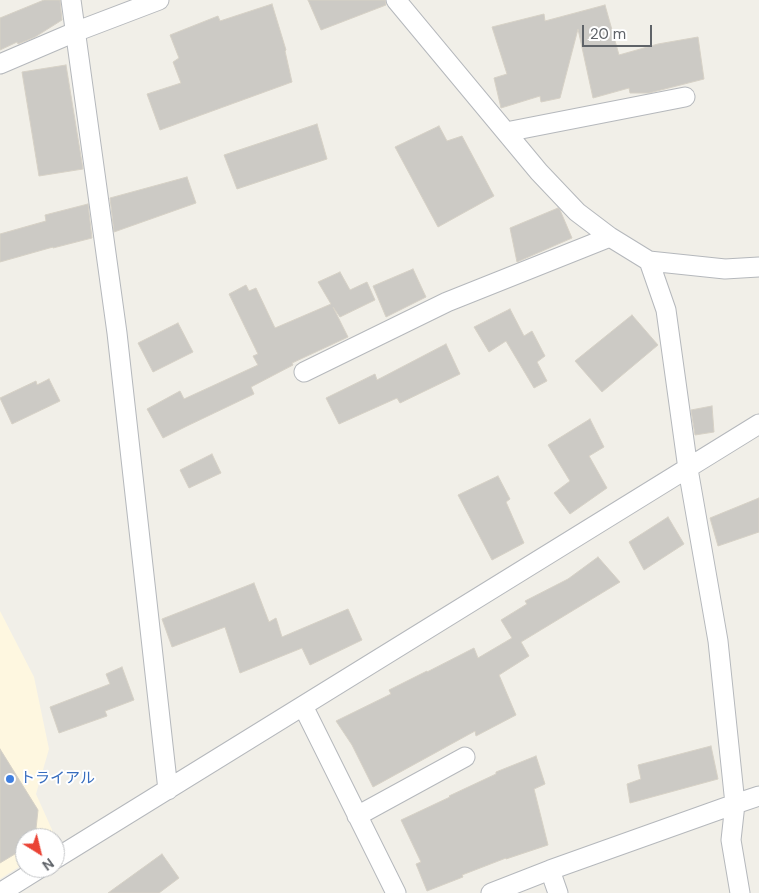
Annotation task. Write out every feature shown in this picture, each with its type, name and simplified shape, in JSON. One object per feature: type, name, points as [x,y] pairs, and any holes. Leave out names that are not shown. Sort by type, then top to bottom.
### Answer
[{"type":"street","points":[[71,0],[117,333],[168,790]]},
{"type":"street","points":[[0,64],[75,32],[159,0]]},
{"type":"street","points":[[396,0],[539,172],[577,212],[610,237],[649,262],[725,269],[759,267]]},
{"type":"street","points":[[506,132],[684,97]]},
{"type":"street","points":[[304,372],[447,302],[610,237]]},
{"type":"street","points":[[649,262],[666,310],[688,469],[718,641],[735,804],[730,840],[740,893]]},
{"type":"street","points":[[65,853],[759,424]]},
{"type":"street","points":[[303,706],[396,893]]},
{"type":"street","points":[[357,816],[465,757]]},
{"type":"street","points":[[491,893],[550,870],[759,796]]},
{"type":"street","points":[[550,870],[558,893]]},
{"type":"street","points":[[0,893],[24,878]]},
{"type":"shaded area","points":[[0,611],[34,677],[49,749],[36,794],[51,828],[15,828],[15,869],[0,879]]},
{"type":"building","points":[[44,0],[60,0],[62,20],[35,37],[18,44],[17,42],[0,50],[0,18]]},
{"type":"building","points":[[308,0],[385,0],[386,5],[321,30]]},
{"type":"building","points":[[272,4],[286,50],[292,82],[160,130],[147,94],[181,83],[173,62],[179,58],[170,35],[218,16],[220,21]]},
{"type":"building","points":[[605,5],[619,55],[658,44],[698,37],[704,79],[649,93],[630,93],[629,88],[593,98],[578,29],[560,98],[541,102],[540,96],[501,108],[494,78],[507,74],[492,27],[544,14],[545,21]]},
{"type":"building","points":[[66,65],[83,169],[39,176],[22,72]]},
{"type":"building","points":[[317,124],[327,159],[237,189],[224,155]]},
{"type":"building","points":[[439,126],[447,141],[462,136],[494,196],[438,227],[395,147]]},
{"type":"building","points":[[187,177],[196,203],[114,232],[110,198]]},
{"type":"building","points":[[88,204],[92,238],[0,262],[0,234],[46,221],[45,215]]},
{"type":"building","points":[[558,208],[572,238],[517,262],[510,228]]},
{"type":"building","points":[[413,269],[426,297],[386,317],[373,286]]},
{"type":"building","points":[[340,272],[350,290],[367,282],[375,300],[340,317],[333,307],[348,337],[292,363],[293,365],[251,387],[254,394],[163,438],[147,409],[180,391],[184,399],[258,365],[253,356],[258,354],[229,294],[246,285],[249,291],[256,288],[275,328],[331,304],[318,282]]},
{"type":"building","points":[[510,309],[524,336],[532,331],[545,356],[537,362],[547,381],[534,388],[506,341],[489,352],[474,327]]},
{"type":"building","points":[[632,315],[658,345],[602,392],[575,361]]},
{"type":"building","points":[[178,323],[193,352],[153,372],[138,343]]},
{"type":"building","points":[[446,344],[460,374],[400,403],[397,398],[339,424],[326,398],[375,374],[377,380]]},
{"type":"building","points":[[49,379],[60,401],[12,424],[0,398],[36,381],[37,385]]},
{"type":"building","points":[[712,406],[714,432],[695,435],[691,410]]},
{"type":"building","points":[[590,419],[604,447],[589,456],[607,488],[570,514],[554,493],[570,481],[548,445]]},
{"type":"building","points":[[212,454],[221,473],[189,488],[180,470]]},
{"type":"building","points":[[498,476],[510,499],[506,502],[524,543],[492,560],[458,495]]},
{"type":"building","points":[[759,498],[759,532],[718,546],[710,518]]},
{"type":"building","points":[[668,517],[684,544],[644,570],[629,542]]},
{"type":"building","points":[[598,557],[620,582],[521,642],[529,656],[499,675],[516,715],[476,736],[475,731],[373,787],[352,745],[336,721],[391,694],[389,690],[474,648],[478,658],[512,638],[501,620],[527,604],[525,601],[568,579]]},
{"type":"building","points":[[254,583],[269,622],[276,618],[282,637],[348,609],[362,640],[310,665],[302,648],[240,673],[225,627],[172,647],[162,619]]},
{"type":"building","points":[[122,667],[134,700],[105,711],[107,716],[59,733],[50,707],[110,684],[106,674]]},
{"type":"building","points":[[711,746],[718,779],[630,803],[627,784],[641,779],[638,765]]},
{"type":"building","name":"トライアル","points":[[0,749],[38,810],[36,828],[15,828],[15,854],[0,863]]},
{"type":"building","points":[[536,756],[545,784],[534,789],[548,845],[506,858],[427,891],[416,864],[421,862],[401,820],[496,774],[496,772]]},
{"type":"building","points":[[162,854],[179,878],[159,893],[108,893]]},
{"type":"place","name":"トライアル","points":[[10,779]]}]
